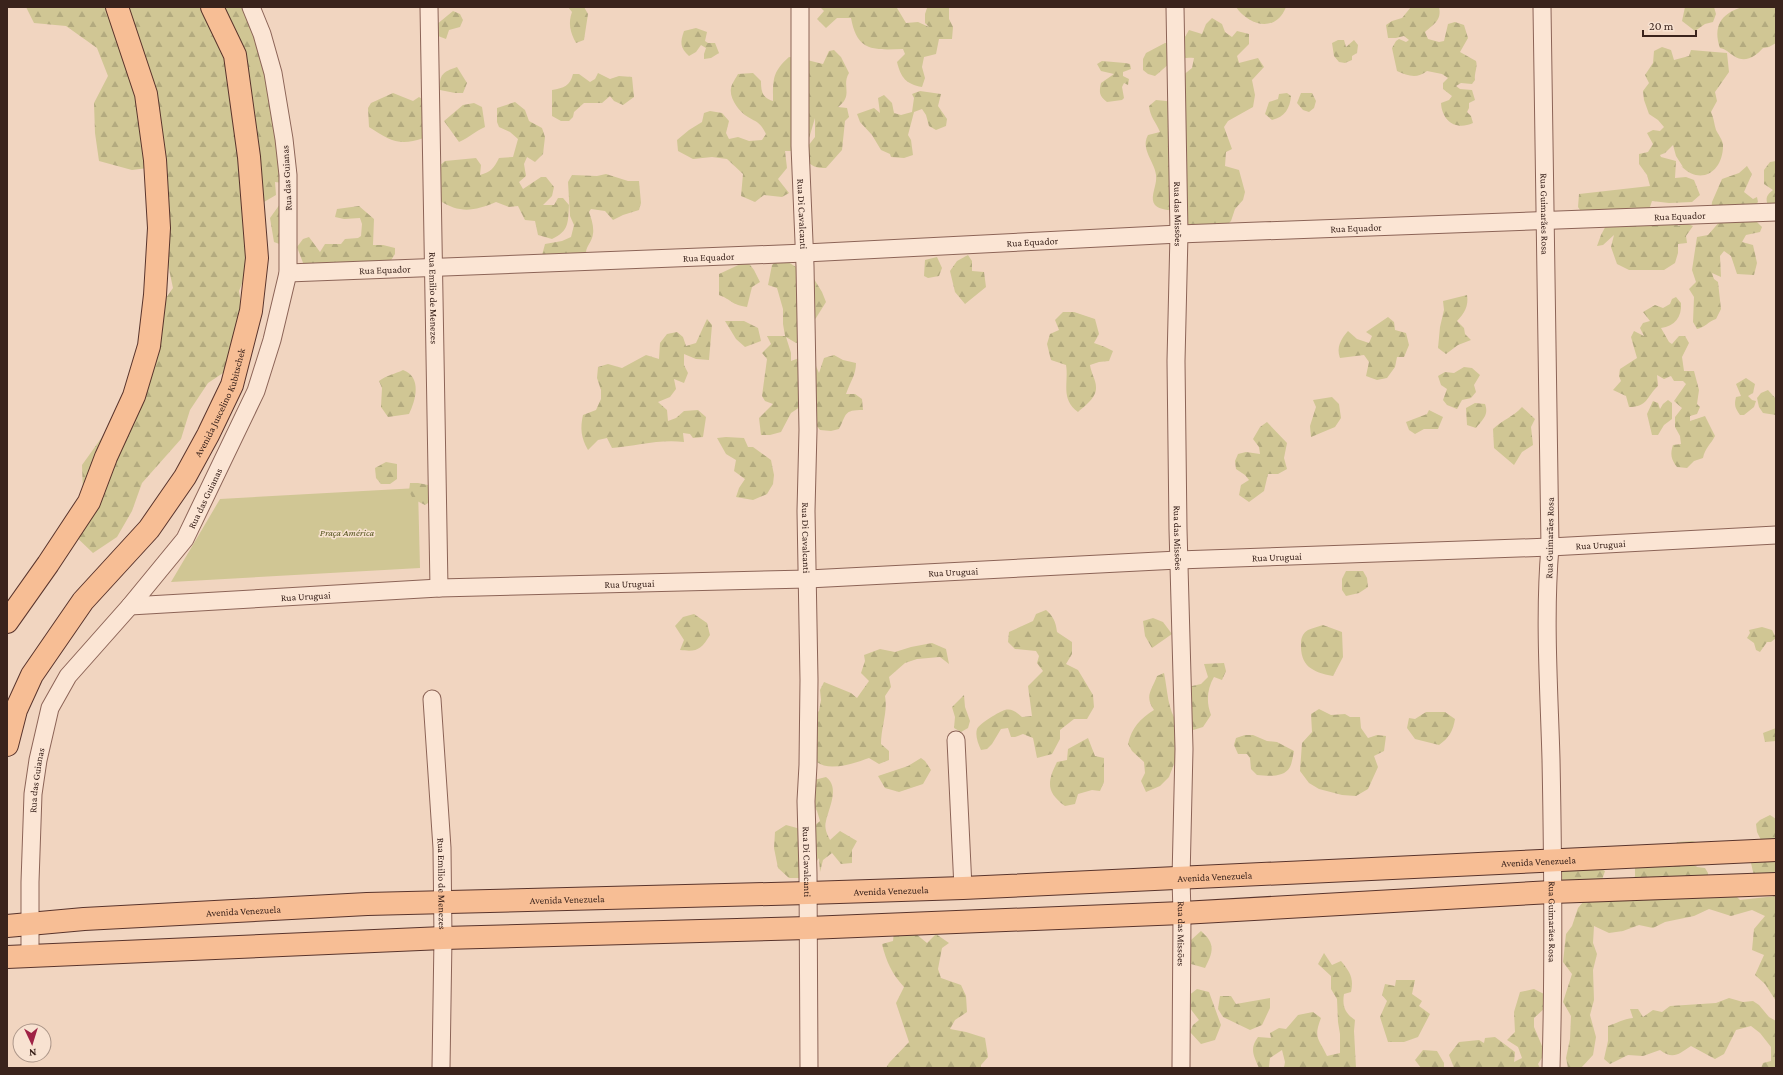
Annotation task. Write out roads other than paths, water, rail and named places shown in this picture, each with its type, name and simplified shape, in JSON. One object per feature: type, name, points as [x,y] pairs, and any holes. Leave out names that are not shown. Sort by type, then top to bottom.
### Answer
[{"type":"main road","points":[[7,622],[89,502],[106,457],[134,396],[149,346],[156,295],[158,228],[155,160],[146,94],[116,7]]},
{"type":"main road","name":"Avenida Juscelino Kubitschek","points":[[7,744],[16,710],[32,675],[83,601],[149,529],[172,497],[208,436],[232,385],[251,311],[257,258],[249,157],[235,56],[212,7]]},
{"type":"main road","name":"Avenida Venezuela","points":[[7,926],[84,919],[367,904],[963,888],[1776,850]]},
{"type":"main road","points":[[1742,851],[1743,885]]},
{"type":"main road","points":[[7,957],[443,938],[808,928],[1182,913],[1552,892],[1776,884]]},
{"type":"street","name":"Rua das Guianas","points":[[30,956],[30,882],[33,794],[38,760],[50,708],[68,676],[130,606],[184,539],[256,391],[272,340],[288,273],[288,175],[284,139],[273,74],[262,34],[251,7]]},
{"type":"street","name":"Rua Emilio de Menezes","points":[[430,7],[439,588]]},
{"type":"street","name":"Rua Di Cavalcanti","points":[[800,7],[800,146],[805,253],[808,430],[808,765],[806,808],[808,893],[808,1068]]},
{"type":"street","name":"Rua das Missões","points":[[1175,7],[1179,234],[1176,389],[1178,560],[1184,743],[1181,879],[1181,1068]]},
{"type":"street","name":"Rua Guimarães Rosa","points":[[1542,7],[1550,547],[1548,568],[1548,632],[1553,860],[1551,1068]]},
{"type":"street","name":"Rua Equador","points":[[288,273],[805,253],[1179,234],[1545,222],[1776,212]]},
{"type":"street","name":"Rua Uruguai","points":[[130,606],[439,588],[808,579],[1178,560],[1550,547],[1776,535]]},
{"type":"street","name":"Rua Emilio de Menezes","points":[[432,699],[442,848],[443,938],[441,1068]]},
{"type":"street","points":[[956,740],[963,888]]},
{"type":"park label","name":"Praça América","points":[[347,532]]}]
